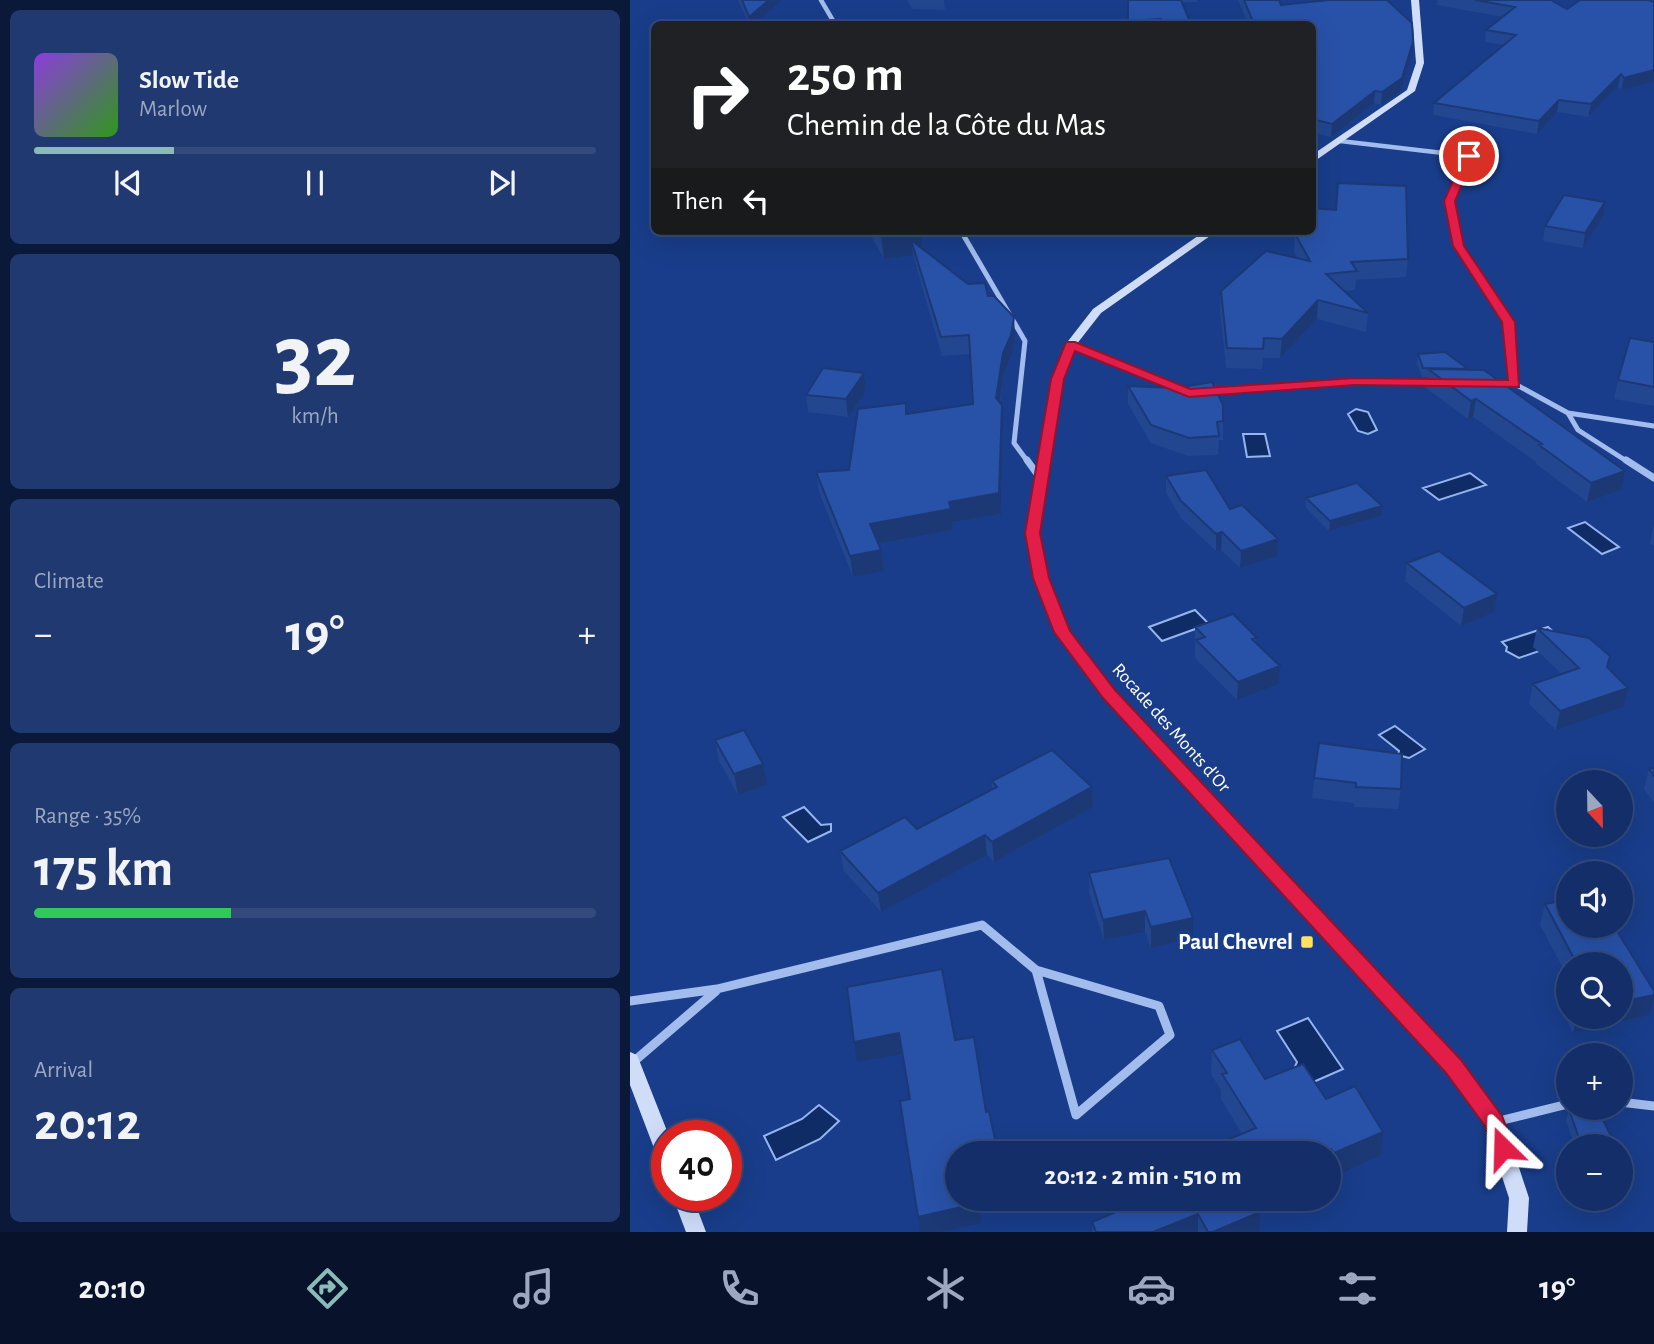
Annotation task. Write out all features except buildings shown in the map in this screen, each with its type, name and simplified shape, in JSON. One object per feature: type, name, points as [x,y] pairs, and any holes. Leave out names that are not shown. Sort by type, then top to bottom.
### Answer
[{"type":"street","points":[[821,0],[833,21]]},
{"type":"street","points":[[1316,157],[1411,91],[1420,63],[1415,0]]},
{"type":"street","points":[[1340,141],[1469,156],[1449,201],[1458,246],[1508,322],[1515,384]]},
{"type":"street","points":[[963,235],[1025,341],[1014,443],[1041,478]]},
{"type":"street","name":"Rocade des Monts d'Or","points":[[1206,235],[1097,311],[1071,345],[1057,379],[1032,533],[1041,578],[1062,632],[1109,694],[1454,1067],[1494,1122],[1518,1198],[1517,1232]]},
{"type":"street","points":[[1071,345],[1189,393]]},
{"type":"street","points":[[1203,393],[1355,382],[1448,383]]},
{"type":"street","points":[[1501,384],[1515,384],[1568,413],[1654,426]]},
{"type":"street","points":[[1568,413],[1578,430],[1654,478]]},
{"type":"street","points":[[630,1001],[718,989],[982,925],[1036,970],[1159,1006],[1170,1035],[1076,1115],[1036,970]]},
{"type":"street","points":[[653,1120],[631,1062],[718,989]]},
{"type":"street","points":[[1633,1104],[1654,1106]]},
{"type":"street","points":[[1494,1122],[1556,1107]]},
{"type":"street","points":[[688,1211],[696,1232]]},
{"type":"water","points":[[1356,409],[1368,412],[1377,430],[1368,434],[1358,431],[1348,414]]},
{"type":"water","points":[[1243,434],[1265,434],[1270,456],[1247,457]]},
{"type":"water","points":[[1470,473],[1486,485],[1439,500],[1423,488]]},
{"type":"water","points":[[1585,522],[1619,547],[1602,554],[1568,528]]},
{"type":"water","points":[[1195,610],[1209,624],[1162,641],[1149,627]]},
{"type":"water","points":[[1548,627],[1565,642],[1519,658],[1506,651],[1507,647],[1502,642]]},
{"type":"water","points":[[1395,726],[1425,749],[1409,758],[1398,755],[1399,751],[1379,735]]},
{"type":"water","points":[[804,807],[821,825],[831,824],[831,831],[808,842],[783,817]]},
{"type":"water","points":[[1308,1018],[1343,1069],[1311,1083],[1294,1069],[1297,1062],[1277,1031]]},
{"type":"water","points":[[819,1105],[839,1121],[820,1139],[776,1160],[764,1136],[802,1119]]},
{"type":"place","name":"Paul Chevrel","points":[[1307,942]]},
{"type":"route","points":[[1469,156],[1449,201],[1458,246],[1508,322],[1515,384],[1355,382],[1189,393],[1071,345],[1057,379],[1032,533],[1041,578],[1062,632],[1109,694],[1454,1067],[1494,1122],[1503,1148]]}]
